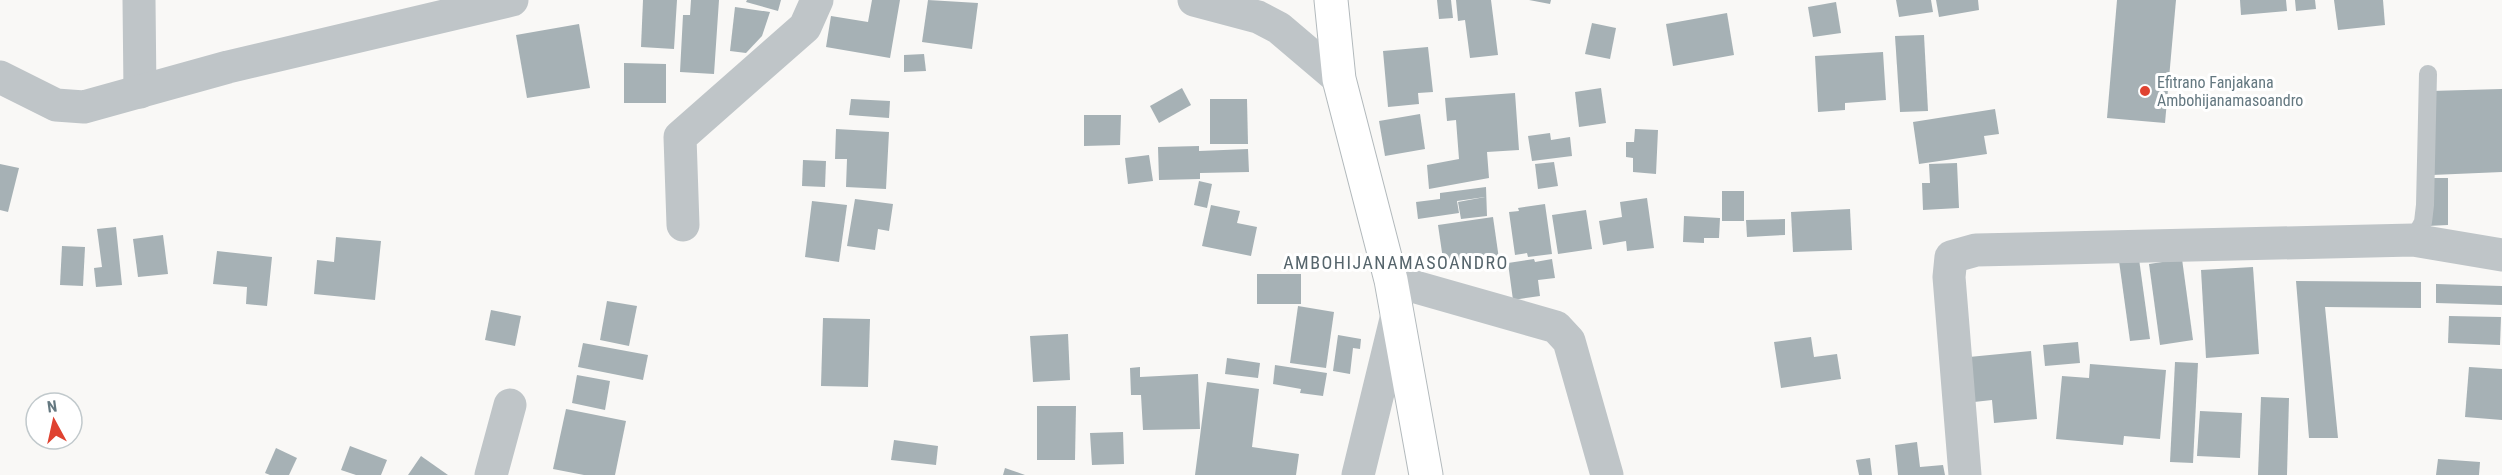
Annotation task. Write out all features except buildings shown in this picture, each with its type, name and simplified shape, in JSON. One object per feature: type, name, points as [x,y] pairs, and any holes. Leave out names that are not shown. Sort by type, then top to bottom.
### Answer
[{"type":"street","points":[[139,0],[140,92]]},
{"type":"street","points":[[0,77],[56,105],[84,107],[228,67],[512,0]]},
{"type":"street","points":[[683,225],[680,137],[805,27],[817,0]]},
{"type":"street","points":[[1194,0],[1258,17],[1279,28],[1339,79]]},
{"type":"street","points":[[1331,0],[1339,79],[1391,280],[1426,475]]},
{"type":"street","points":[[1965,475],[1949,277],[1951,257],[1987,249],[2414,240],[2502,255]]},
{"type":"street","points":[[1391,280],[1556,327],[1569,341],[1607,475]]},
{"type":"street","points":[[1358,475],[1397,315]]},
{"type":"street","points":[[491,475],[510,405]]},
{"type":"lane","points":[[2414,240],[2423,222],[2425,205],[2428,74]]},
{"type":"place","name":"Efitrano Fanjakana Ambohijanamasoandro","points":[[2145,91]]},
{"type":"district","name":"AMBOHIJANAMASOANDRO","points":[[1396,263]]}]
